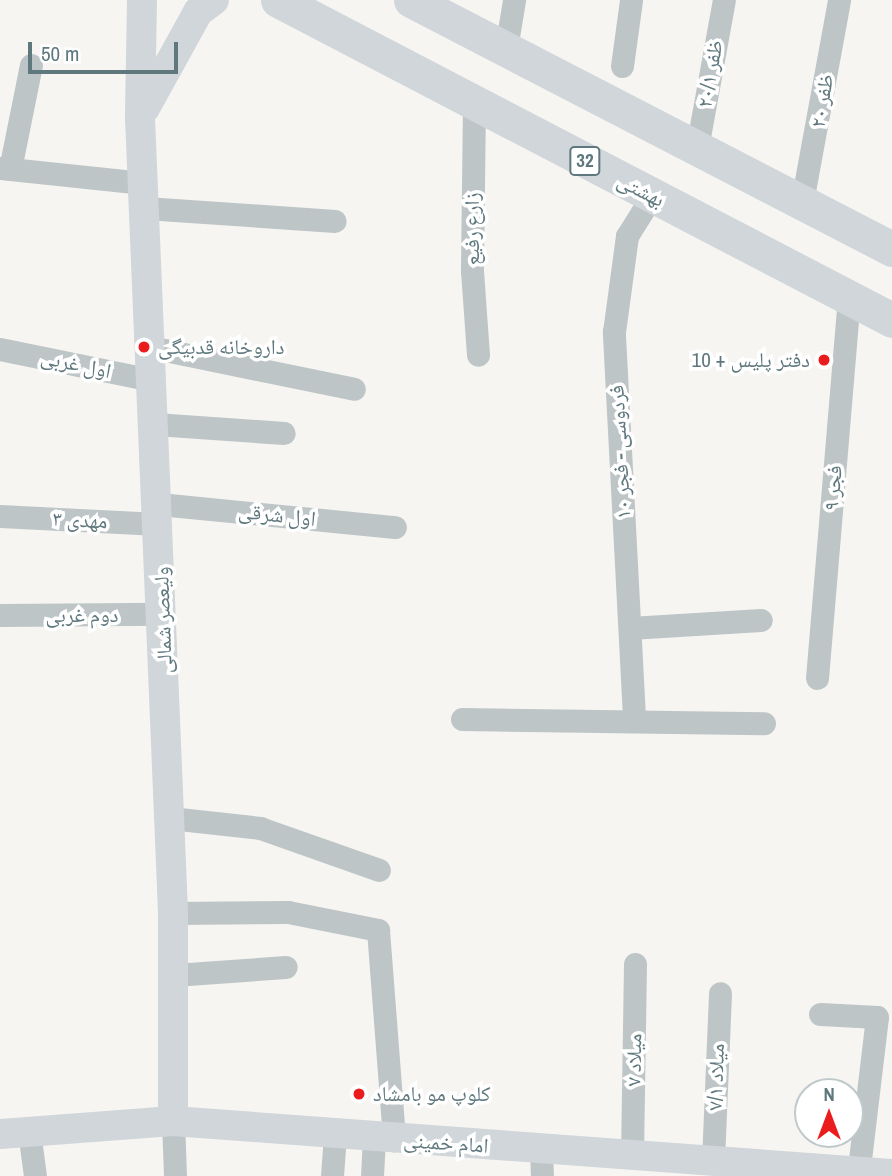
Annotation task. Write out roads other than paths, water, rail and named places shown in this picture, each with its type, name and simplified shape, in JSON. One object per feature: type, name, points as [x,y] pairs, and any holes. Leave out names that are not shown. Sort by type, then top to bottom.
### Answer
[{"type":"highway","name":"بهشتی","points":[[278,0],[892,320]]},
{"type":"highway","points":[[411,0],[892,249]]},
{"type":"main road","name":"ولیعصر شمالی","points":[[142,0],[140,118],[159,514],[173,913],[173,1121]]},
{"type":"main road","points":[[140,118],[167,61],[198,12],[214,0]]},
{"type":"main road","name":"امام خمینی","points":[[0,1134],[173,1121],[384,1139],[542,1163],[632,1156],[732,1166],[892,1174]]},
{"type":"street","points":[[506,49],[514,0]]},
{"type":"street","points":[[622,66],[631,0]]},
{"type":"street","name":"ظفر ۲۰/۱","points":[[697,148],[724,0]]},
{"type":"street","name":"ظفر ۲۰","points":[[802,202],[839,0]]},
{"type":"street","points":[[30,65],[5,168],[144,196],[335,221]]},
{"type":"street","name":"زارع رفیع","points":[[474,103],[472,271],[478,355]]},
{"type":"street","name":"فردوسی - فجر ۱۰","points":[[635,717],[614,332],[627,236],[652,196]]},
{"type":"street","name":"فجر ۹","points":[[817,678],[849,298]]},
{"type":"street","points":[[150,347],[354,389]]},
{"type":"street","name":"اول غربی","points":[[0,349],[152,380]]},
{"type":"street","points":[[155,424],[284,433]]},
{"type":"street","name":"مهدی ۳","points":[[0,516],[159,514]]},
{"type":"street","name":"اول شرقی","points":[[159,514],[395,527]]},
{"type":"street","name":"دوم غربی","points":[[0,615],[163,614]]},
{"type":"street","points":[[630,628],[761,620]]},
{"type":"street","points":[[462,719],[635,717],[764,723]]},
{"type":"street","points":[[170,818],[260,828],[379,870]]},
{"type":"street","points":[[173,913],[288,912],[378,930],[384,1139],[372,1176]]},
{"type":"street","name":"میلاد ۷","points":[[632,1156],[635,964]]},
{"type":"street","points":[[174,975],[286,967]]},
{"type":"street","name":"میلاد ۷/۱","points":[[720,993],[732,1166]]},
{"type":"street","points":[[820,1014],[877,1017],[858,1174]]},
{"type":"street","points":[[173,1121],[175,1176]]},
{"type":"street","points":[[29,1131],[34,1176]]},
{"type":"street","points":[[332,1176],[335,1134]]},
{"type":"place","name":"داروخانه قدبیگی","points":[[144,347]]},
{"type":"place","name":"دفتر پلیس + 10","points":[[824,360]]},
{"type":"place","name":"کلوپ مو بامشاد","points":[[359,1094]]}]
